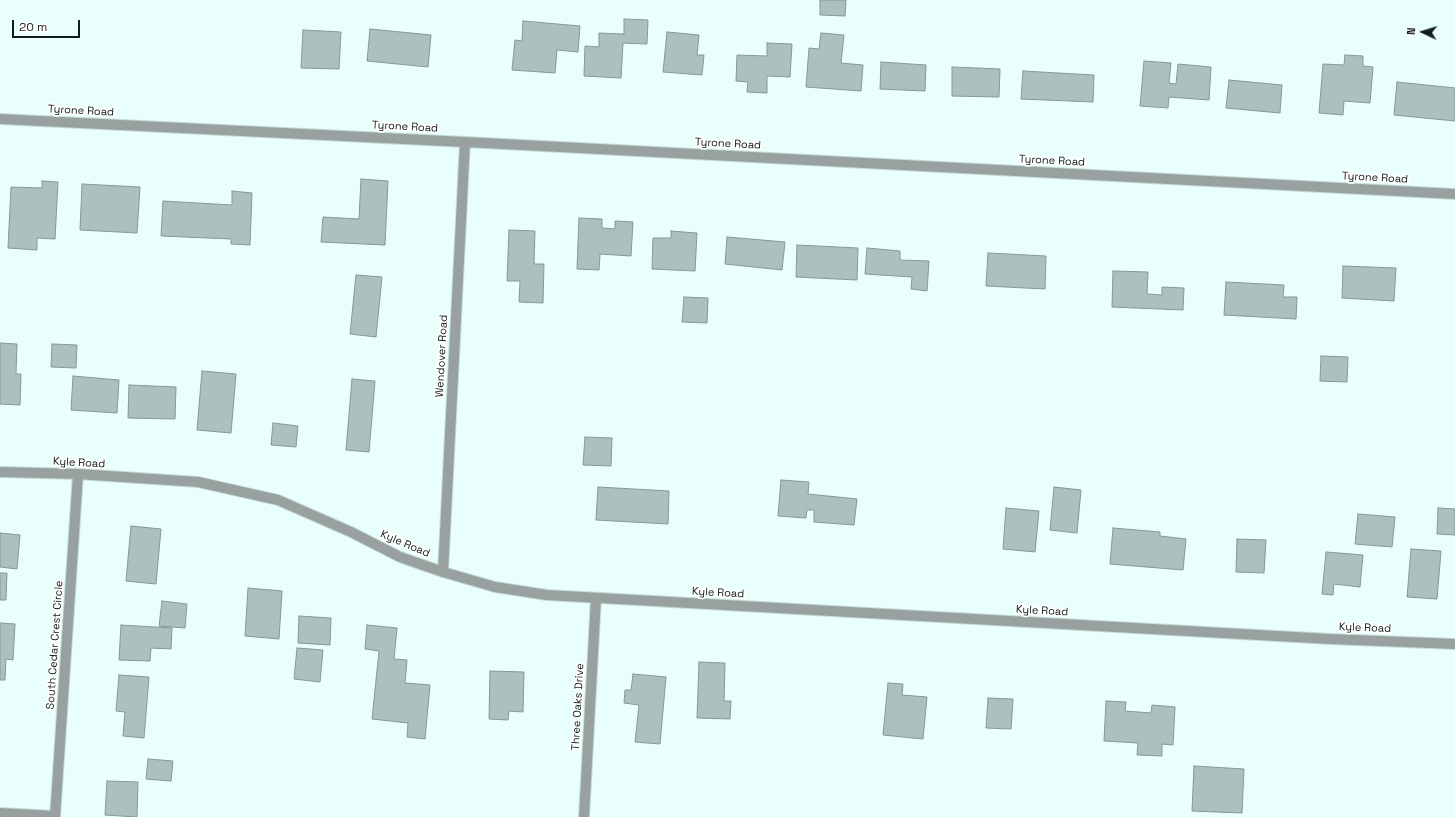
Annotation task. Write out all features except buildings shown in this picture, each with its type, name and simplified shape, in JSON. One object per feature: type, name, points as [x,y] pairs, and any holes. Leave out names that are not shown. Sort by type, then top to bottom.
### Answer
[{"type":"street","name":"Tyrone Road","points":[[0,119],[1455,194]]},
{"type":"street","name":"Wendover Road","points":[[443,572],[465,142]]},
{"type":"street","name":"Kyle Road","points":[[0,472],[78,474],[198,482],[278,500],[351,532],[400,557],[443,572],[495,587],[547,595],[1314,638],[1455,644]]},
{"type":"street","name":"South Cedar Crest Circle","points":[[55,816],[78,474]]},
{"type":"street","name":"Three Oaks Drive","points":[[584,817],[596,598]]},
{"type":"street","points":[[0,813],[55,816]]}]
